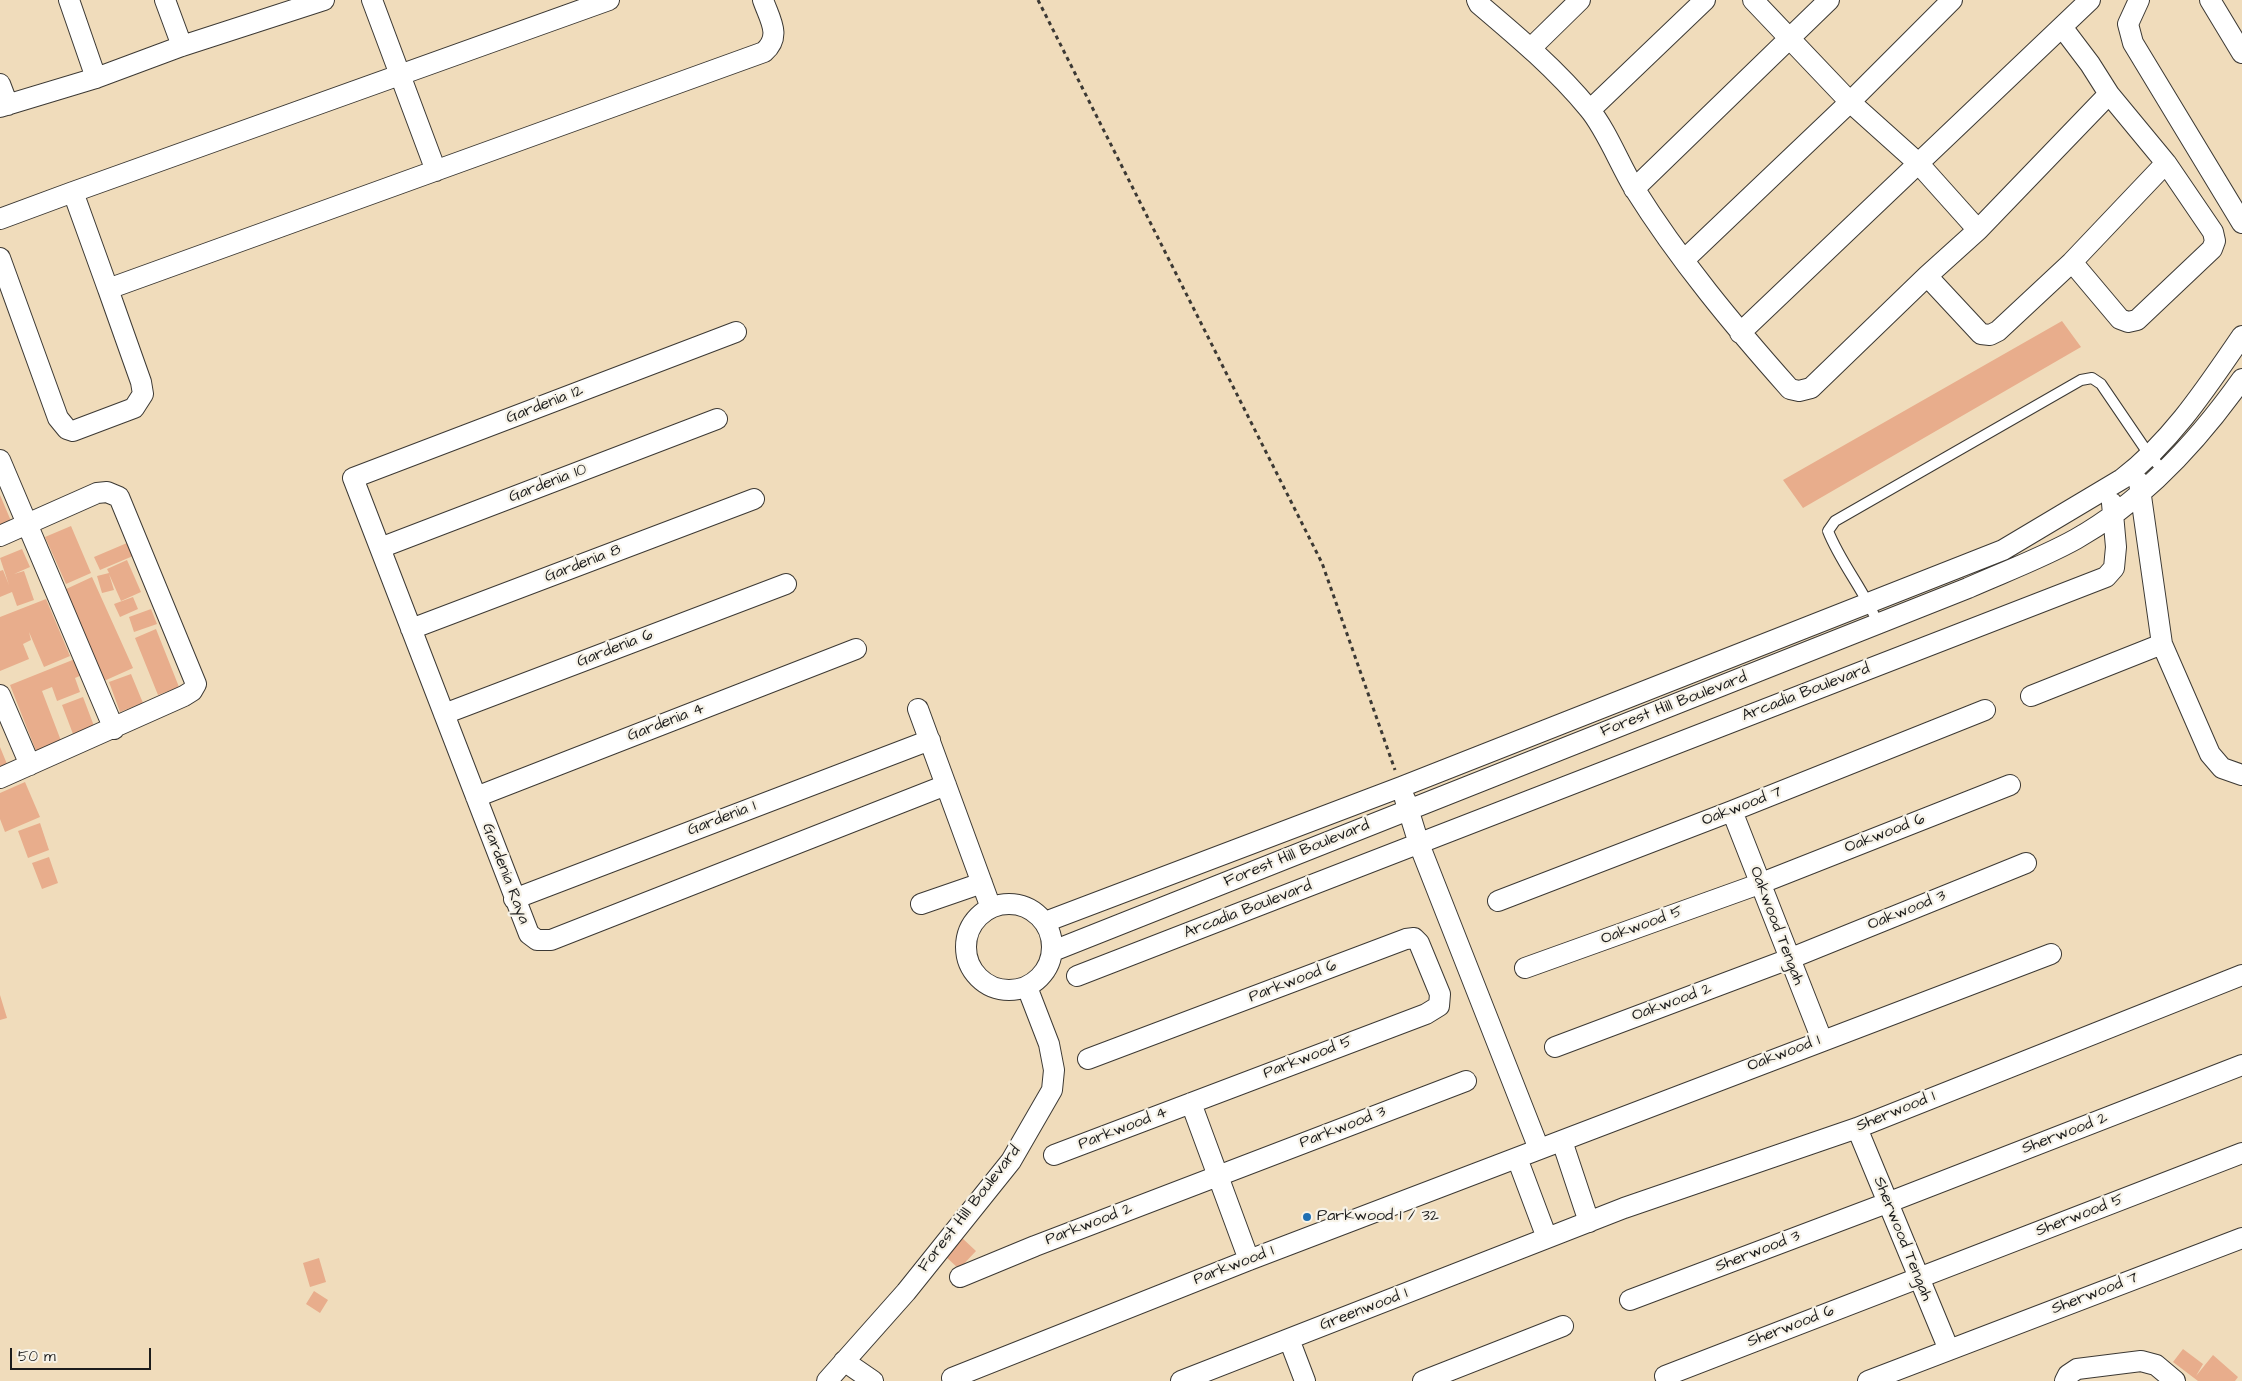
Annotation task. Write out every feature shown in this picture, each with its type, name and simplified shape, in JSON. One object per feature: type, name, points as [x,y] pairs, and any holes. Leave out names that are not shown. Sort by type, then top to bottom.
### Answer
[{"type":"street","points":[[69,0],[96,78]]},
{"type":"street","points":[[165,0],[182,46]]},
{"type":"street","points":[[0,84],[4,106],[96,78],[182,46],[324,0]]},
{"type":"street","points":[[372,0],[436,171]]},
{"type":"street","points":[[0,218],[609,0]]},
{"type":"street","points":[[108,289],[764,52],[771,45],[775,35],[763,0]]},
{"type":"street","points":[[1477,0],[1531,48],[1590,110],[1634,189],[1684,260],[1740,333],[1790,389],[1799,391],[1811,388],[1927,276],[1978,230],[2109,94]]},
{"type":"street","points":[[1531,48],[1580,0]]},
{"type":"street","points":[[1590,110],[1705,0]]},
{"type":"street","points":[[1753,0],[1850,102],[1918,163],[1978,230]]},
{"type":"street","points":[[1634,189],[1829,0]]},
{"type":"street","points":[[1684,260],[1850,102],[1952,0]]},
{"type":"street","points":[[1740,333],[2090,0]]},
{"type":"street","points":[[2139,0],[2128,24],[2133,43],[2242,223]]},
{"type":"street","points":[[2210,0],[2242,53]]},
{"type":"street","points":[[2062,27],[2090,64],[2109,94],[2166,163],[2213,232],[2215,241],[2212,249],[2137,320],[2128,322],[2120,319],[2072,262]]},
{"type":"street","points":[[1927,276],[1981,334],[1990,335],[1998,331],[2072,262],[2166,163]]},
{"type":"street","points":[[0,258],[58,418],[66,430],[73,431],[134,408],[143,394],[141,382],[74,192]]},
{"type":"street","name":"Gardenia 12","points":[[353,478],[736,332]]},
{"type":"street","name":"Forest Hill Boulevard","points":[[1045,922],[1401,788],[2003,550],[2109,486],[2143,462],[2196,403],[2242,336]]},
{"type":"street","name":"Forest Hill Boulevard","points":[[1053,951],[1968,588],[2076,539],[2114,513],[2164,471],[2206,427],[2242,379]]},
{"type":"street","name":"Gardenia 10","points":[[380,548],[717,419]]},
{"type":"street","points":[[0,460],[114,729]]},
{"type":"street","points":[[2143,462],[2141,492],[2162,644],[2210,754],[2222,768],[2242,776]]},
{"type":"street","name":"Gardenia Raya","points":[[353,478],[514,899],[529,934],[537,940],[551,940],[946,785]]},
{"type":"street","name":"Arcadia Boulevard","points":[[1077,976],[2106,577],[2114,568],[2116,547],[2114,513],[2109,486]]},
{"type":"street","points":[[0,536],[98,493],[107,492],[119,497],[196,684],[192,691],[184,696],[114,729],[0,778]]},
{"type":"street","name":"Gardenia 8","points":[[411,629],[754,499]]},
{"type":"street","name":"Gardenia 6","points":[[444,714],[786,584]]},
{"type":"street","points":[[2031,696],[2162,644]]},
{"type":"street","name":"Gardenia 4","points":[[476,797],[856,650]]},
{"type":"street","points":[[0,695],[30,765]]},
{"type":"street","points":[[918,709],[991,908]]},
{"type":"street","name":"Oakwood 7","points":[[1498,901],[1732,811],[1985,710]]},
{"type":"street","name":"Gardenia 1","points":[[514,899],[930,740]]},
{"type":"street","name":"Oakwood 6","points":[[1759,884],[2010,785]]},
{"type":"street","points":[[1401,788],[1419,844],[1539,1149]]},
{"type":"street","name":"Oakwood Tengah","points":[[1732,811],[1759,884],[1822,1040]]},
{"type":"street","name":"Oakwood 3","points":[[1789,959],[2026,863]]},
{"type":"street","points":[[921,904],[982,884]]},
{"type":"street","name":"Oakwood 5","points":[[1525,968],[1759,884]]},
{"type":"street","points":[[1006,904],[1020,906],[1034,912],[1045,922],[1051,936],[1053,951],[1048,966],[1040,978],[1027,987],[1013,990],[998,989],[984,983],[974,972],[967,959],[966,944],[970,929],[978,917],[991,908],[1006,904]]},
{"type":"street","name":"Parkwood 6","points":[[1088,1059],[1406,939],[1414,938],[1419,943],[1440,994],[1439,1006],[1426,1014]]},
{"type":"street","name":"Oakwood 1","points":[[1517,1158],[2051,954]]},
{"type":"street","name":"Oakwood 2","points":[[1555,1046],[1789,959]]},
{"type":"street","name":"Sherwood 1","points":[[1547,1238],[1857,1128],[2242,975]]},
{"type":"street","name":"Forest Hill Boulevard","points":[[827,1381],[906,1292],[1011,1161],[1052,1090],[1054,1070],[1049,1044],[1027,987]]},
{"type":"street","name":"Parkwood 5","points":[[1191,1103],[1426,1014]]},
{"type":"street","name":"Sherwood 2","points":[[1887,1203],[2242,1066]]},
{"type":"street","name":"Parkwood 3","points":[[1219,1176],[1466,1081]]},
{"type":"street","points":[[1191,1103],[1250,1260]]},
{"type":"street","name":"Parkwood 4","points":[[1054,1155],[1191,1103]]},
{"type":"street","name":"Sherwood Tengah","points":[[1857,1128],[1917,1278],[1949,1350]]},
{"type":"street","points":[[1562,1140],[1589,1222]]},
{"type":"street","name":"Sherwood 5","points":[[1917,1278],[2242,1153]]},
{"type":"street","points":[[1517,1158],[1547,1238]]},
{"type":"street","name":"Parkwood 1","points":[[952,1378],[1250,1260],[1517,1158]]},
{"type":"street","name":"Parkwood 2","points":[[960,1277],[1035,1246],[1219,1176]]},
{"type":"street","name":"Sherwood 3","points":[[1630,1300],[1887,1203]]},
{"type":"street","name":"Greenwood 1","points":[[1181,1381],[1547,1238]]},
{"type":"street","name":"Sherwood 7","points":[[1868,1381],[2242,1238]]},
{"type":"street","name":"Sherwood 6","points":[[1666,1376],[1917,1278]]},
{"type":"street","points":[[1423,1381],[1563,1326]]},
{"type":"street","points":[[1289,1339],[1305,1381]]},
{"type":"street","points":[[844,1361],[873,1381]]},
{"type":"street","points":[[2065,1381],[2068,1375],[2077,1369],[2141,1361],[2156,1365],[2175,1381]]},
{"type":"lane","points":[[1878,624],[1869,602],[1833,543],[1828,531],[1835,521],[2080,380],[2092,378],[2101,384],[2143,462],[2164,471]]},
{"type":"path","points":[[1038,0],[1322,563],[1401,788]]},
{"type":"building","points":[[2062,321],[2081,347],[1803,508],[1783,480]]},
{"type":"building","points":[[0,495],[11,521],[0,525]]},
{"type":"building","points":[[71,526],[91,573],[66,584],[45,537]]},
{"type":"building","points":[[127,543],[133,556],[100,570],[94,557]]},
{"type":"building","points":[[22,549],[30,567],[14,574],[24,571],[34,600],[17,606],[12,592],[0,597],[0,571],[3,570],[9,585],[0,558]]},
{"type":"building","points":[[127,560],[141,592],[121,601],[109,574],[114,590],[102,593],[97,576],[109,573],[107,569]]},
{"type":"building","points":[[92,577],[133,668],[104,681],[64,590]]},
{"type":"building","points":[[133,597],[138,609],[120,617],[114,604]]},
{"type":"building","points":[[46,599],[70,656],[44,667],[29,632],[31,640],[23,644],[29,659],[0,671],[0,617]]},
{"type":"building","points":[[151,609],[157,624],[134,632],[129,617]]},
{"type":"building","points":[[156,629],[179,687],[158,695],[135,638]]},
{"type":"building","points":[[75,659],[82,675],[75,678],[80,692],[57,701],[52,687],[42,691],[63,746],[38,756],[10,685]]},
{"type":"building","points":[[131,674],[143,703],[120,712],[109,682]]},
{"type":"building","points":[[83,697],[94,726],[73,734],[62,705]]},
{"type":"building","points":[[0,747],[7,764],[0,767]]},
{"type":"building","points":[[25,782],[40,817],[5,832],[0,819],[0,793]]},
{"type":"building","points":[[40,823],[49,850],[28,858],[18,831]]},
{"type":"building","points":[[49,857],[58,883],[42,889],[32,863]]},
{"type":"building","points":[[0,995],[7,1018],[0,1020]]},
{"type":"building","points":[[961,1237],[976,1251],[959,1269],[944,1255]]},
{"type":"building","points":[[319,1258],[326,1282],[310,1287],[303,1263]]},
{"type":"building","points":[[314,1291],[328,1300],[320,1313],[306,1304]]},
{"type":"building","points":[[2183,1349],[2203,1364],[2196,1376],[2213,1355],[2238,1377],[2235,1381],[2198,1381],[2173,1362]]},
{"type":"place","name":"Parkwood 1 / 32","points":[[1307,1217]]}]
